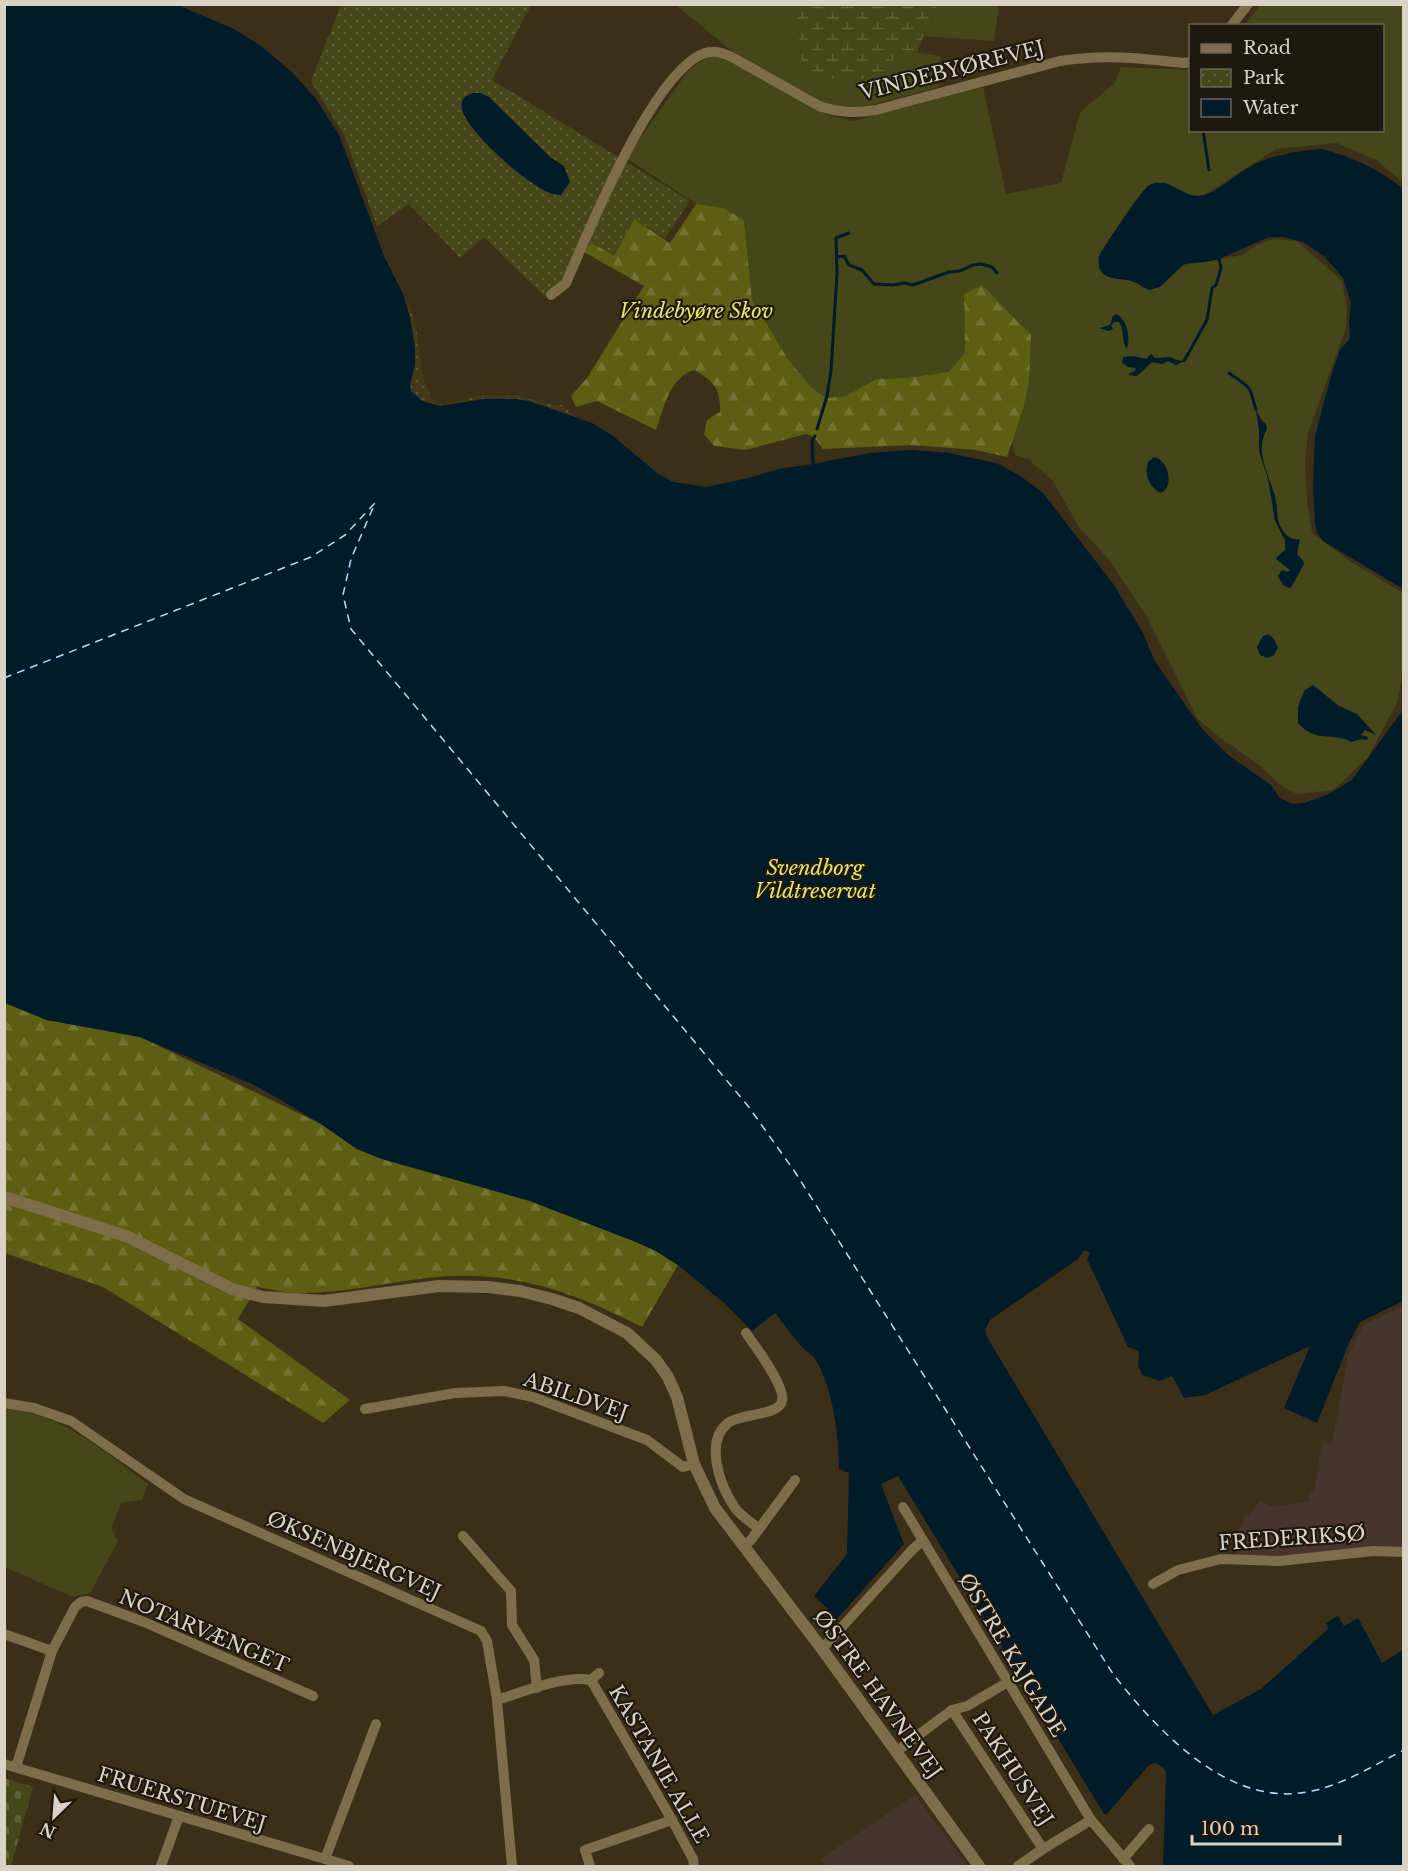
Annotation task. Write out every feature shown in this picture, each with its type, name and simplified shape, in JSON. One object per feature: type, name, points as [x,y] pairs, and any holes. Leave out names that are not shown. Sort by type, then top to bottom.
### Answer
[{"type":"street","points":[[1233,24],[1248,4]]},
{"type":"street","name":"VINDEBYØREVEJ","points":[[551,295],[566,282],[619,165],[668,84],[690,62],[705,53],[718,51],[819,106],[834,112],[847,113],[876,110],[1060,61],[1087,57],[1126,56],[1189,62]]},
{"type":"street","name":"ØSTRE HAVNEVEJ","points":[[4,1197],[126,1236],[232,1288],[263,1296],[324,1301],[439,1286],[488,1287],[520,1292],[579,1308],[627,1333],[656,1360],[668,1377],[677,1397],[694,1464],[715,1508],[822,1649],[979,1866]]},
{"type":"street","points":[[746,1333],[772,1372],[783,1395],[783,1401],[780,1407],[773,1410],[738,1417],[721,1432],[715,1446],[716,1461],[735,1508],[759,1529]]},
{"type":"street","name":"ABILDVEJ","points":[[365,1409],[455,1393],[504,1391],[533,1397],[647,1440],[683,1467],[694,1464]]},
{"type":"street","name":"ØKSENBJERGVEJ","points":[[4,1403],[34,1408],[71,1421],[184,1499],[481,1631],[487,1641],[497,1700],[512,1866]]},
{"type":"street","points":[[743,1546],[751,1540],[795,1480]]},
{"type":"street","name":"ØSTRE KAJGADE","points":[[903,1508],[1091,1820],[1127,1863]]},
{"type":"street","points":[[464,1536],[511,1591],[512,1625],[534,1660],[537,1688],[497,1700]]},
{"type":"street","points":[[822,1649],[922,1541]]},
{"type":"street","name":"FREDERIKSØ","points":[[1153,1584],[1178,1570],[1221,1559],[1280,1561],[1379,1551],[1404,1552]]},
{"type":"street","name":"NOTARVÆNGET","points":[[52,1651],[75,1607],[87,1601],[144,1622],[313,1696]]},
{"type":"street","points":[[4,1634],[52,1651],[16,1767]]},
{"type":"street","name":"KASTANIE ALLE","points":[[537,1688],[595,1676],[693,1859],[694,1866]]},
{"type":"street","points":[[897,1751],[952,1710],[967,1706],[1008,1682]]},
{"type":"street","name":"PAKHUSVEJ","points":[[952,1710],[1043,1849]]},
{"type":"street","points":[[325,1859],[376,1724]]},
{"type":"street","name":"FRUERSTUEVEJ","points":[[4,1764],[349,1866]]},
{"type":"street","points":[[161,1866],[179,1816]]},
{"type":"street","points":[[590,1866],[585,1850],[672,1820]]},
{"type":"street","points":[[1018,1866],[1091,1820]]},
{"type":"street","points":[[1127,1863],[1149,1829]]},
{"type":"shaded area","points":[[1403,1306],[1403,1552],[1236,1558],[1237,1536],[1244,1517],[1250,1514],[1260,1501],[1274,1507],[1310,1501],[1309,1493],[1314,1492],[1322,1443],[1332,1444],[1348,1356],[1364,1324]]},
{"type":"shaded area","points":[[915,1795],[968,1866],[826,1866],[820,1859]]},
{"type":"green space","points":[[796,4],[937,5],[917,52],[900,50],[887,70],[855,81],[803,76]]},
{"type":"green space","points":[[341,5],[531,5],[492,80],[690,201],[665,238],[634,219],[614,256],[582,237],[564,281],[544,296],[484,237],[460,258],[409,204],[377,226],[345,137],[311,81]]},
{"type":"green space","points":[[676,5],[796,5],[803,76],[887,70],[900,50],[941,56],[938,87],[867,106],[847,107],[825,104],[776,78],[727,47]]},
{"type":"green space","points":[[937,5],[999,5],[994,41],[924,36]]},
{"type":"green space","points":[[1260,5],[1403,5],[1403,182],[1376,160],[1337,143],[1276,149],[1203,196],[1192,196],[1149,185],[1135,201],[1099,254],[1179,268],[1192,262],[1205,262],[1242,255],[1257,245],[1273,239],[1297,241],[1342,281],[1347,309],[1346,328],[1308,433],[1305,462],[1307,501],[1312,533],[1350,561],[1403,593],[1403,671],[1397,703],[1368,757],[1332,790],[1297,794],[1283,787],[1259,765],[1197,718],[1146,615],[1109,560],[1079,527],[1053,481],[1028,459],[1015,455],[1012,439],[1023,409],[964,294],[965,352],[949,372],[876,379],[846,396],[826,398],[811,387],[787,358],[752,299],[744,220],[700,206],[626,158],[688,71],[707,57],[723,56],[827,115],[853,121],[983,87],[1006,194],[1061,183],[1080,112],[1115,83],[1121,67],[1189,70],[1189,132],[1384,132],[1384,24],[1246,24]]},
{"type":"green space","name":"Vindebyøre Skov","points":[[696,204],[723,208],[744,220],[752,299],[787,358],[811,387],[826,398],[846,396],[876,379],[949,372],[965,352],[964,294],[982,285],[1031,335],[1029,382],[1023,409],[1007,457],[976,450],[911,445],[823,449],[814,437],[806,434],[745,450],[714,446],[704,434],[707,420],[720,412],[719,397],[711,382],[694,370],[686,374],[673,387],[656,430],[597,401],[576,407],[571,396],[587,378],[644,286],[584,252],[591,242],[614,256],[634,219],[670,243]]},
{"type":"green space","points":[[5,1003],[47,1020],[140,1037],[321,1124],[357,1149],[382,1159],[530,1201],[636,1242],[678,1265],[642,1327],[568,1294],[492,1277],[437,1277],[315,1293],[287,1292],[257,1287],[238,1319],[350,1400],[323,1423],[103,1287],[5,1253]]},
{"type":"green space","points":[[4,1409],[26,1412],[64,1426],[98,1447],[148,1484],[142,1500],[121,1503],[111,1528],[118,1541],[90,1593],[73,1597],[5,1567]]},
{"type":"green space","points":[[5,1778],[33,1787],[11,1866],[5,1866]]},
{"type":"sand","points":[[403,294],[416,327],[425,383],[435,403],[442,405],[423,402],[411,389],[410,381],[415,361],[414,341]]},
{"type":"sand","points":[[514,395],[553,405],[563,405],[576,417],[538,404],[514,399],[486,399],[444,405],[479,396]]},
{"type":"water","name":"Svendborg Vildtreservat","points":[[5,4],[178,5],[234,29],[261,46],[293,73],[316,99],[339,135],[384,256],[403,294],[410,317],[415,349],[411,391],[422,401],[440,406],[484,399],[529,401],[592,423],[613,436],[657,473],[673,482],[706,487],[778,469],[869,453],[912,450],[949,453],[996,463],[1019,475],[1043,493],[1114,585],[1143,633],[1154,660],[1203,730],[1228,755],[1271,785],[1279,797],[1293,804],[1304,803],[1329,794],[1352,780],[1403,710],[1403,1301],[1360,1322],[1351,1338],[1317,1423],[1284,1408],[1310,1346],[1205,1395],[1184,1398],[1172,1376],[1160,1381],[1142,1375],[1138,1365],[1139,1351],[1128,1347],[1087,1259],[1090,1253],[1084,1250],[1078,1259],[990,1320],[985,1330],[987,1337],[1213,1715],[1261,1689],[1328,1629],[1326,1623],[1338,1616],[1344,1626],[1358,1618],[1382,1663],[1403,1650],[1403,1866],[1163,1866],[1166,1773],[1163,1767],[1155,1763],[1149,1765],[1107,1814],[1104,1814],[898,1476],[881,1484],[904,1544],[834,1622],[828,1616],[831,1612],[814,1596],[847,1554],[849,1473],[839,1469],[834,1412],[821,1370],[814,1358],[801,1346],[775,1313],[752,1331],[724,1303],[678,1265],[636,1242],[530,1201],[382,1159],[357,1149],[321,1124],[252,1084],[140,1037],[47,1020],[5,1003]]},
{"type":"water","points":[[473,93],[489,97],[550,157],[564,166],[570,182],[561,195],[537,186],[521,175],[476,132],[462,109],[464,98]]},
{"type":"water","points":[[1322,149],[1365,164],[1403,189],[1403,589],[1323,541],[1317,533],[1313,488],[1315,436],[1340,350],[1349,340],[1351,303],[1343,278],[1324,256],[1303,242],[1284,237],[1269,237],[1219,259],[1184,264],[1160,287],[1150,290],[1130,281],[1107,276],[1099,267],[1101,253],[1148,186],[1163,183],[1189,194],[1204,195],[1216,190],[1259,162],[1285,154]]},
{"type":"water","points":[[1116,314],[1123,320],[1127,329],[1129,340],[1127,349],[1119,322],[1114,322],[1111,326],[1113,329],[1109,331],[1099,328],[1110,325]]},
{"type":"water","points":[[1151,354],[1155,358],[1170,357],[1184,361],[1176,365],[1168,361],[1162,364],[1152,362],[1137,376],[1129,375],[1136,368],[1122,363],[1123,357],[1134,356],[1146,359]]},
{"type":"water","points":[[1256,410],[1266,424],[1267,430],[1262,445],[1263,457],[1275,495],[1279,522],[1287,536],[1300,539],[1297,554],[1304,564],[1289,588],[1283,585],[1278,576],[1282,570],[1288,572],[1290,570],[1276,559],[1285,550],[1285,540],[1275,521],[1268,479],[1259,451]]},
{"type":"water","points":[[1154,457],[1163,463],[1169,479],[1168,485],[1161,493],[1153,487],[1147,476],[1148,462]]},
{"type":"water","points":[[1268,634],[1274,639],[1278,648],[1274,655],[1268,658],[1260,655],[1257,647],[1263,636]]},
{"type":"water","points":[[1313,685],[1339,706],[1357,714],[1376,735],[1365,730],[1361,735],[1368,737],[1367,740],[1352,742],[1337,737],[1318,735],[1305,729],[1298,723],[1298,707],[1304,691]]},
{"type":"waterway","points":[[1203,132],[1209,170]]},
{"type":"waterway","points":[[817,429],[827,396],[831,371],[837,273],[836,238],[849,233]]},
{"type":"waterway","points":[[837,257],[844,256],[849,265],[862,270],[874,284],[913,285],[981,264],[992,267],[997,273]]},
{"type":"waterway","points":[[1184,361],[1207,320],[1212,288],[1216,285],[1221,268],[1219,259]]},
{"type":"waterway","points":[[1229,373],[1248,387],[1256,410]]},
{"type":"waterway","points":[[813,464],[812,441],[815,436]]},
{"type":"ferry route","points":[[4,678],[311,557],[345,535],[375,503],[351,559],[343,595],[351,629],[748,1106],[795,1172],[1113,1674],[1131,1696],[1174,1741],[1199,1761],[1225,1777],[1253,1789],[1282,1794],[1324,1788],[1348,1779],[1404,1750]]}]
